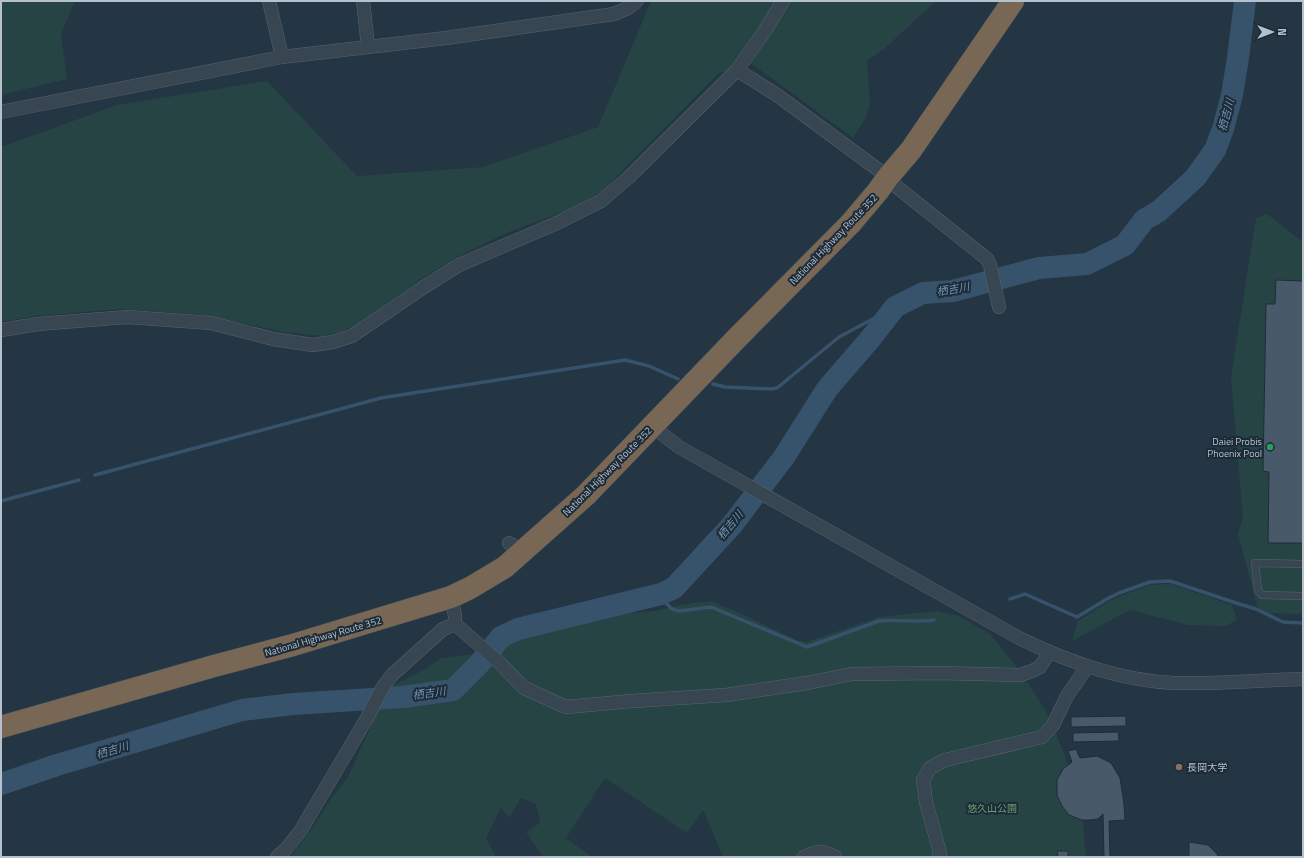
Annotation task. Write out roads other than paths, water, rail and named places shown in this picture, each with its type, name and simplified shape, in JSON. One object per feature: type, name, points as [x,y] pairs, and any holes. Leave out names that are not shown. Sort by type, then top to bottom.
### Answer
[{"type":"highway","name":"National Highway Route 352","points":[[1,728],[214,666],[293,645],[451,597],[470,588],[505,567],[516,547],[586,495],[851,223],[911,150],[1013,1]]},
{"type":"street","points":[[269,1],[282,57]]},
{"type":"street","points":[[363,1],[368,46]]},
{"type":"street","points":[[1,112],[282,57],[446,38],[614,14],[628,8],[637,1]]},
{"type":"street","points":[[1,330],[38,324],[127,317],[211,323],[273,339],[313,345],[333,342],[352,336],[459,265],[557,223],[601,201],[628,177],[737,70],[764,32],[783,1]]},
{"type":"street","points":[[737,70],[777,95],[888,177],[897,187],[987,259],[990,265],[999,307]]},
{"type":"street","points":[[652,426],[679,447],[740,482],[1019,638],[1049,653],[1087,667],[1130,678],[1175,683],[1303,679]]},
{"type":"street","points":[[451,597],[455,624],[501,664],[524,688],[566,707],[726,695],[807,683],[852,674],[941,673],[1020,675],[1040,667],[1049,653]]},
{"type":"street","points":[[277,857],[286,849],[301,830],[367,718],[383,687],[392,675],[443,629],[455,624]]},
{"type":"street","points":[[940,857],[926,802],[923,780],[930,768],[945,760],[1042,737],[1053,725],[1067,696],[1087,667]]},
{"type":"street","points":[[804,857],[820,851],[835,857]]},
{"type":"lane","points":[[1303,564],[1255,563],[1258,590],[1262,595],[1303,596]]},
{"type":"waterway","name":"栖吉川","points":[[1,784],[57,765],[242,710],[293,704],[403,697],[453,690],[480,663],[501,637],[518,629],[661,594],[674,588],[732,525],[784,457],[827,389],[871,338],[895,307],[923,293],[953,291],[1039,268],[1087,264],[1125,245],[1144,220],[1159,211],[1195,178],[1215,150],[1223,129],[1232,95],[1245,1]]},
{"type":"waterway","points":[[713,384],[725,387],[777,388],[839,337],[895,307]]},
{"type":"waterway","points":[[95,475],[381,398],[625,360],[649,366],[678,379]]},
{"type":"waterway","points":[[1,501],[79,480]]},
{"type":"waterway","points":[[1010,599],[1025,594],[1077,617],[1119,593],[1150,582],[1170,581],[1256,609],[1283,622],[1303,623]]},
{"type":"waterway","points":[[661,594],[665,602],[672,609],[679,611],[711,607],[807,647],[879,621],[934,620]]},
{"type":"place","name":"Daiei Probis Phoenix Pool","points":[[1270,447]]},
{"type":"place","name":"長岡大学","points":[[1179,767]]},
{"type":"park label","name":"悠久山公園","points":[[992,808]]}]
